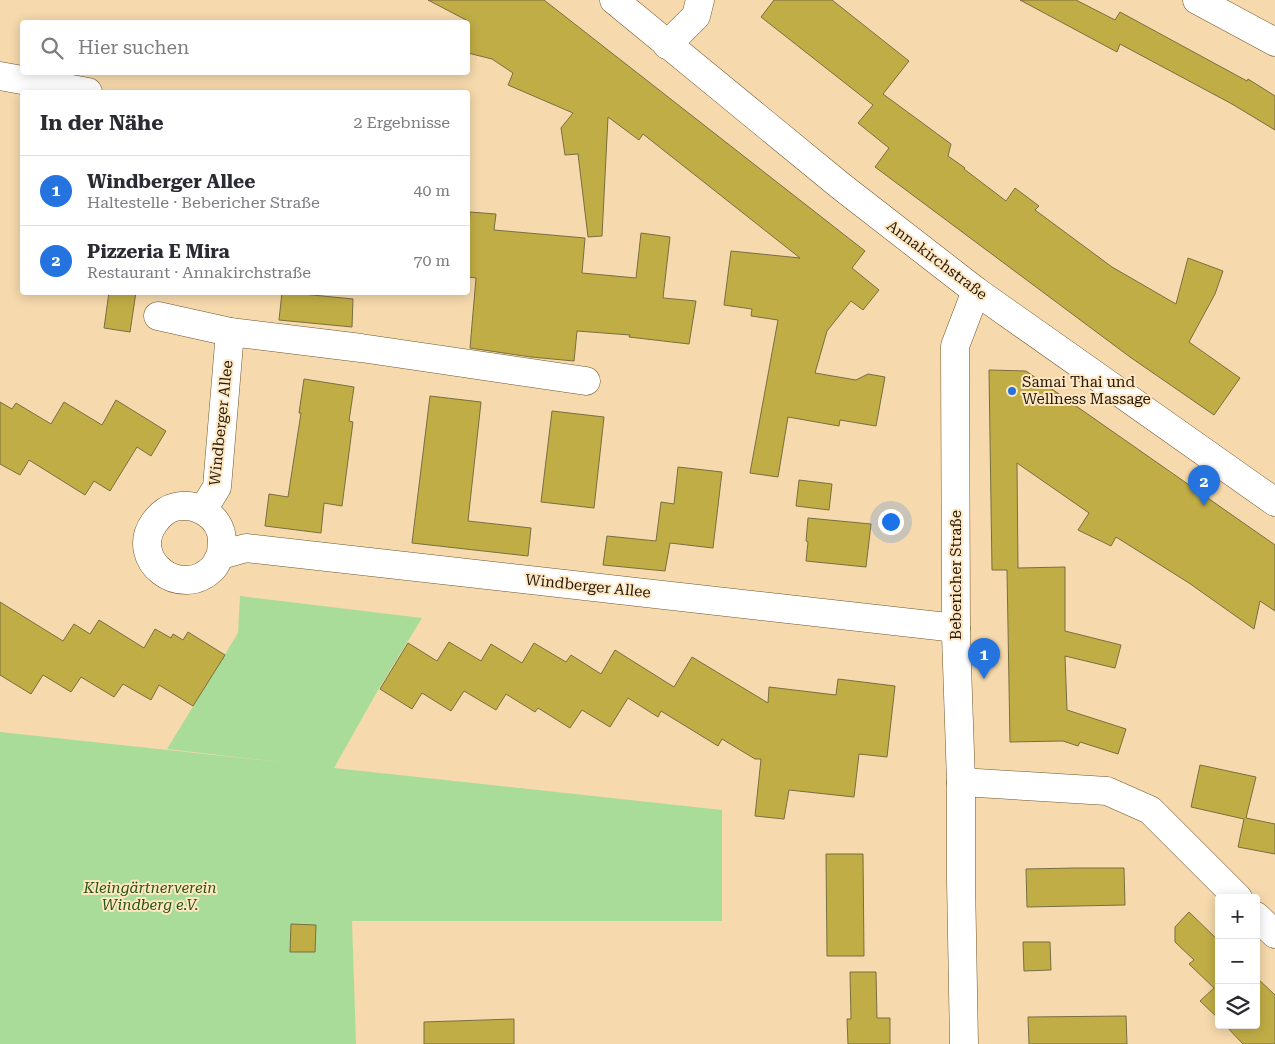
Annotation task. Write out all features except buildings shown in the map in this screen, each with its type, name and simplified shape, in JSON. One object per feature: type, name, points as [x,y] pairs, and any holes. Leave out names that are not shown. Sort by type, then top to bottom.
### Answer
[{"type":"street","name":"Annakirchstraße","points":[[614,0],[842,187],[976,291],[1275,502]]},
{"type":"street","points":[[667,45],[696,16],[700,0]]},
{"type":"street","points":[[1197,0],[1275,42]]},
{"type":"street","points":[[0,76],[77,90]]},
{"type":"street","name":"Bebericher Straße","points":[[964,1044],[960,880],[961,782],[956,628],[955,346],[976,291]]},
{"type":"street","points":[[158,316],[230,332],[586,381]]},
{"type":"street","name":"Windberger Allee","points":[[203,510],[217,487],[230,332]]},
{"type":"street","points":[[188,505],[203,510],[216,522],[222,538],[221,555],[213,568],[202,577],[188,581],[173,579],[160,572],[151,559],[147,544],[150,528],[159,515],[172,507],[188,505]]},
{"type":"street","name":"Windberger Allee","points":[[221,555],[246,548],[956,628]]},
{"type":"street","points":[[961,782],[1107,790],[1150,810],[1234,894]]},
{"type":"street","points":[[1260,920],[1275,934]]},
{"type":"green space","name":"Kleingärtnerverein Windberg e.V.","points":[[240,596],[422,618],[378,690],[334,768],[722,810],[722,921],[352,921],[356,1044],[0,1044],[0,732],[288,763],[167,749],[238,633]]},
{"type":"place","name":"Samai Thai und Wellness Massage","points":[[1012,391]]},
{"type":"place","name":"Pizzeria E Mira","points":[[1204,506]]},
{"type":"place","name":"Windberger Allee","points":[[984,679]]}]
